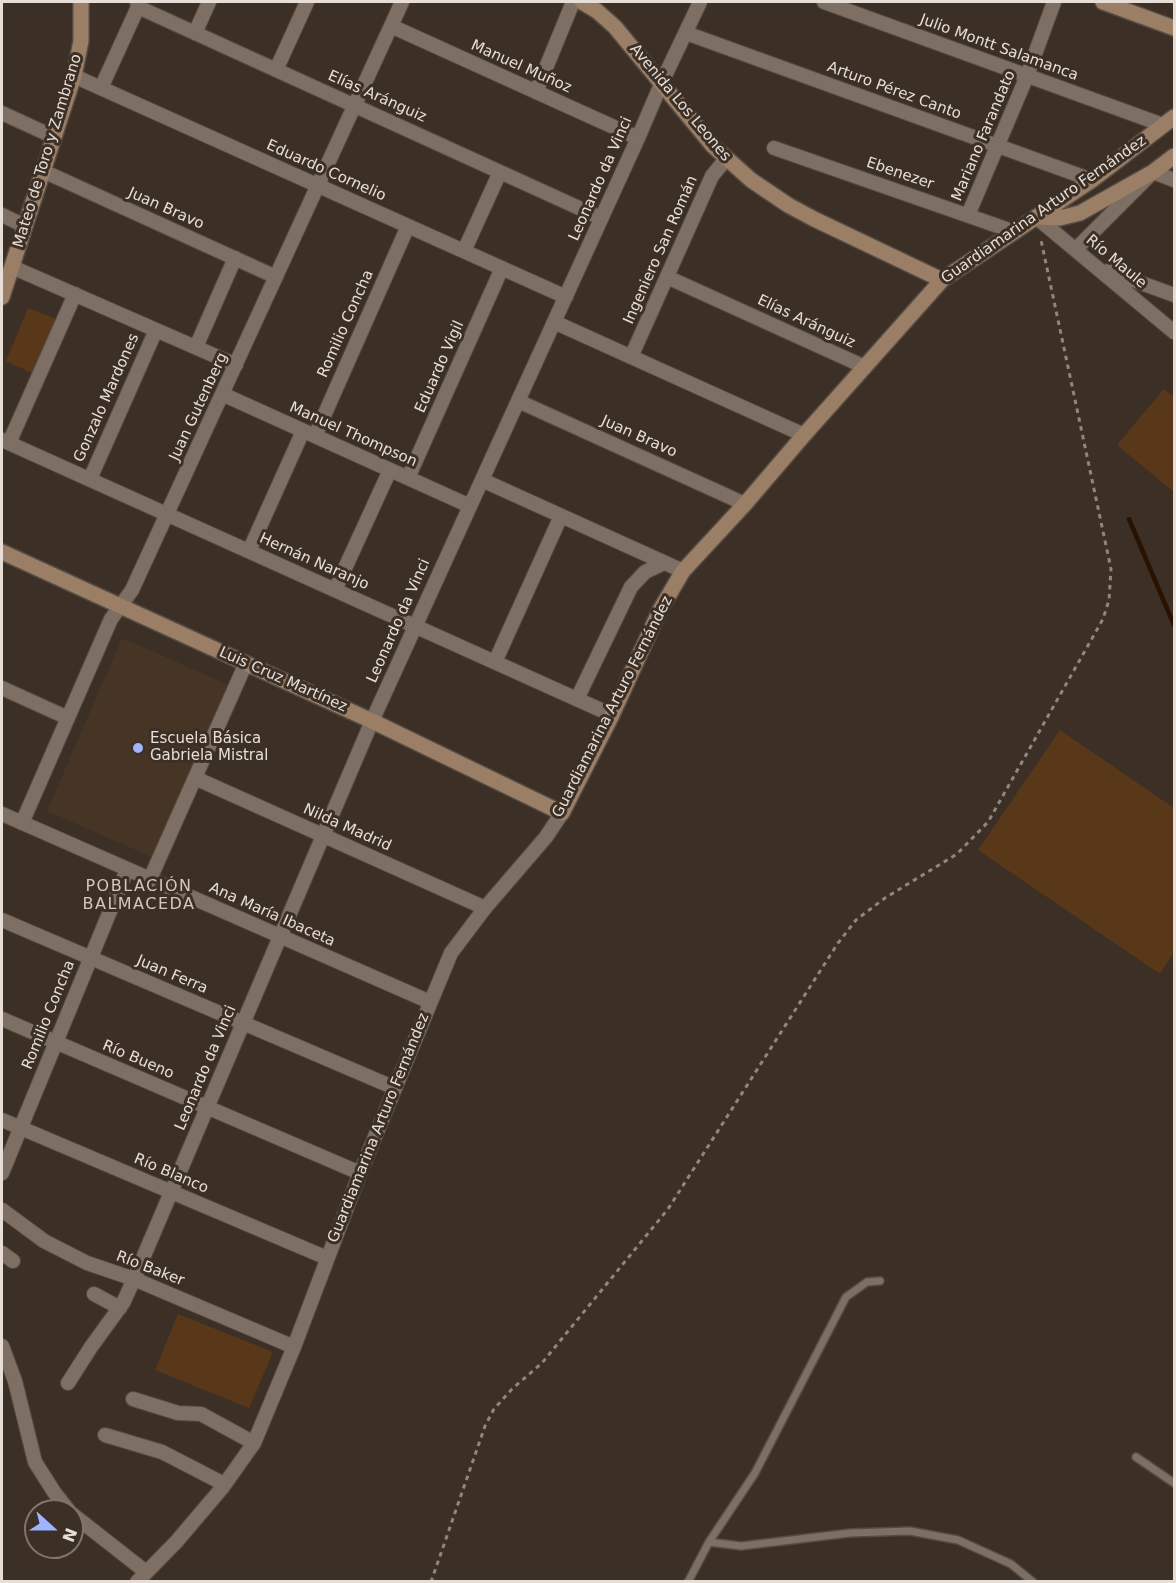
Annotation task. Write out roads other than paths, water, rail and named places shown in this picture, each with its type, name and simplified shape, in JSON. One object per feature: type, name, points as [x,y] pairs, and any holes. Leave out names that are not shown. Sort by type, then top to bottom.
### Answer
[{"type":"street","name":"Mateo de Toro y Zambrano","points":[[2,297],[74,76],[81,41],[81,2]]},
{"type":"street","points":[[195,33],[209,2]]},
{"type":"street","points":[[276,70],[307,2]]},
{"type":"street","name":"Juan Gutenberg","points":[[22,823],[111,619],[132,590],[402,2]]},
{"type":"street","points":[[536,93],[573,2]]},
{"type":"street","name":"Avenida Los Leones","points":[[582,2],[597,11],[615,27],[726,159],[751,180],[788,205],[942,280]]},
{"type":"street","name":"Leonardo da Vinci","points":[[68,1383],[120,1308],[134,1280],[372,721],[700,2]]},
{"type":"street","name":"Julio Montt Salamanca","points":[[824,2],[1027,76],[1169,121]]},
{"type":"street","name":"Mariano Farandato","points":[[968,215],[1027,76],[1054,2]]},
{"type":"street","points":[[1108,2],[1174,28]]},
{"type":"street","points":[[101,88],[138,4]]},
{"type":"street","name":"Elías Aránguiz","points":[[138,4],[195,33],[601,218]]},
{"type":"street","name":"Manuel Muñoz","points":[[391,26],[638,138]]},
{"type":"street","name":"Arturo Pérez Canto","points":[[686,33],[1092,180]]},
{"type":"street","name":"Eduardo Cornelio","points":[[74,76],[566,297]]},
{"type":"street","points":[[2,113],[54,137]]},
{"type":"street","name":"Guardiamarina Arturo Fernández","points":[[141,1577],[177,1541],[254,1443],[294,1347],[360,1173],[451,953],[485,908],[546,837],[562,813],[612,715],[660,610],[683,571],[942,280],[1092,180],[1169,121]]},
{"type":"street","name":"Ebenezer","points":[[774,148],[1015,232]]},
{"type":"street","points":[[1036,217],[1060,218],[1080,213],[1153,172],[1174,156]]},
{"type":"street","name":"Ingeniero San Román","points":[[631,357],[712,176],[726,159]]},
{"type":"street","name":"Juan Bravo","points":[[43,171],[276,277]]},
{"type":"street","points":[[464,251],[500,172]]},
{"type":"street","points":[[1153,172],[1174,180]]},
{"type":"street","name":"Guardiamarina Arturo Fernández","points":[[1076,249],[1153,172]]},
{"type":"street","points":[[2,215],[25,226]]},
{"type":"street","name":"Río Maule","points":[[1036,217],[1174,332]]},
{"type":"street","name":"Romilio Concha","points":[[249,551],[309,433],[408,226]]},
{"type":"street","points":[[196,347],[235,258]]},
{"type":"street","points":[[12,267],[236,365]]},
{"type":"street","name":"Eduardo Vigil","points":[[408,478],[502,268]]},
{"type":"street","points":[[1098,268],[1174,295]]},
{"type":"street","name":"Elías Aránguiz","points":[[667,277],[866,368]]},
{"type":"street","points":[[5,441],[75,294]]},
{"type":"street","points":[[554,322],[804,435]]},
{"type":"street","name":"Gonzalo Mardones","points":[[90,479],[156,330]]},
{"type":"street","name":"Manuel Thompson","points":[[222,394],[470,506]]},
{"type":"street","name":"Juan Bravo","points":[[518,401],[745,504]]},
{"type":"street","name":"Hernán Naranjo","points":[[5,441],[612,715]]},
{"type":"street","points":[[335,590],[390,470]]},
{"type":"street","points":[[482,480],[683,571]]},
{"type":"street","points":[[495,662],[561,516]]},
{"type":"street","name":"Luis Cruz Martínez","points":[[2,552],[372,721],[562,813]]},
{"type":"street","points":[[577,699],[631,586],[645,572],[664,563]]},
{"type":"street","points":[[150,879],[246,663]]},
{"type":"street","points":[[2,688],[68,718]]},
{"type":"street","name":"Nilda Madrid","points":[[195,778],[485,908]]},
{"type":"street","name":"Ana María Ibaceta","points":[[3,819],[22,823],[430,1002]]},
{"type":"street","name":"Romilio Concha","points":[[2,1173],[127,870]]},
{"type":"street","name":"Juan Ferra","points":[[2,920],[395,1088]]},
{"type":"street","name":"Río Bueno","points":[[2,1019],[360,1173]]},
{"type":"street","name":"Río Blanco","points":[[2,1120],[327,1258]]},
{"type":"street","name":"Río Baker","points":[[2,1210],[52,1246],[87,1263],[134,1280],[294,1347]]},
{"type":"street","points":[[94,1294],[120,1308]]},
{"type":"street","points":[[2,1346],[15,1381],[35,1462],[60,1499]]},
{"type":"street","points":[[133,1399],[178,1413],[201,1414],[254,1443]]},
{"type":"street","points":[[105,1435],[162,1452],[224,1484]]},
{"type":"street","points":[[84,1525],[141,1577]]},
{"type":"lane","points":[[688,1581],[709,1542],[755,1473],[846,1297],[867,1282],[880,1281]]},
{"type":"lane","points":[[1136,1457],[1174,1483]]},
{"type":"lane","points":[[709,1542],[741,1546],[850,1533],[910,1531],[958,1540],[1011,1564],[1033,1581]]},
{"type":"waterway","points":[[1129,519],[1174,625]]},
{"type":"place","name":"Escuela Básica Gabriela Mistral","points":[[138,748]]},
{"type":"district","name":"POBLACIÓN BALMACEDA","points":[[139,896]]}]
